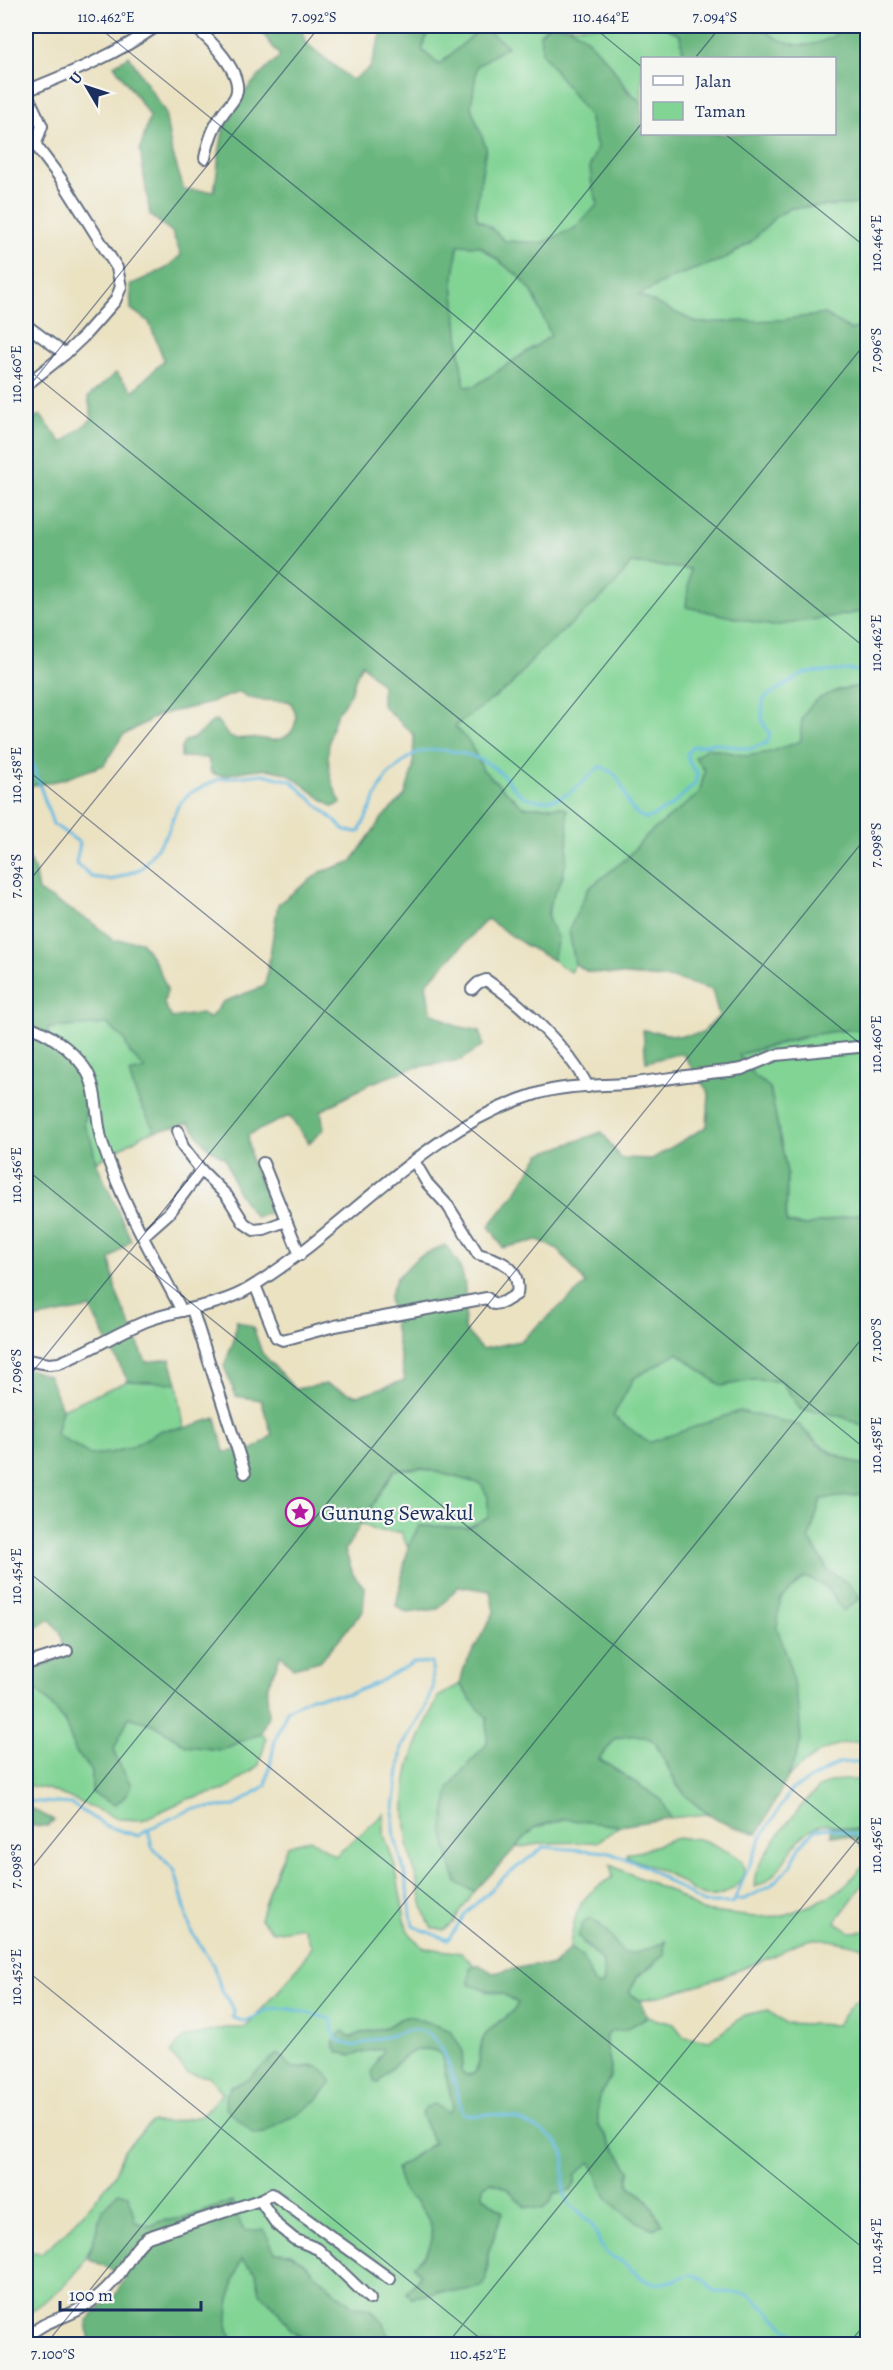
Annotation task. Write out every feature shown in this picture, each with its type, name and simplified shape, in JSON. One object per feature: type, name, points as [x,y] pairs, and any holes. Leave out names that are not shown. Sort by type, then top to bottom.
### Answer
[{"type":"street","points":[[26,385],[65,354],[115,302],[121,287],[121,278],[117,268],[61,180],[37,147],[42,126],[26,92],[127,46],[157,26]]},
{"type":"street","points":[[193,26],[216,48],[231,68],[237,89],[235,97],[216,125],[205,159]]},
{"type":"street","points":[[26,325],[65,354]]},
{"type":"street","points":[[472,989],[478,982],[486,980],[518,1005],[566,1053],[588,1087]]},
{"type":"street","points":[[26,1026],[50,1036],[67,1049],[84,1067],[91,1080],[101,1140],[117,1183],[143,1236],[187,1310],[245,1473]]},
{"type":"street","points":[[26,1360],[49,1364],[59,1363],[145,1322],[236,1296],[300,1255],[414,1161],[450,1136],[515,1102],[559,1088],[588,1087],[729,1071],[742,1069],[776,1055],[867,1046]]},
{"type":"street","points":[[178,1131],[183,1147],[201,1170],[227,1196],[244,1223],[254,1230],[286,1221]]},
{"type":"street","points":[[255,1285],[276,1337],[283,1340],[335,1326],[487,1298],[494,1304],[504,1302],[517,1294],[518,1282],[515,1272],[495,1259],[478,1254],[414,1161]]},
{"type":"street","points":[[263,1163],[300,1255]]},
{"type":"street","points":[[143,1236],[170,1212],[201,1170]]},
{"type":"street","points":[[26,1664],[67,1651]]},
{"type":"street","points":[[26,2338],[47,2322],[78,2310],[98,2295],[118,2277],[138,2246],[148,2237],[272,2194],[390,2279]]},
{"type":"street","points":[[260,2200],[277,2225],[294,2239],[318,2249],[370,2299]]},
{"type":"green space","points":[[257,26],[301,26],[305,42],[352,80],[370,68],[384,26],[430,26],[422,50],[439,65],[482,27],[508,46],[477,66],[471,107],[486,148],[476,208],[477,219],[489,226],[505,241],[542,243],[575,228],[598,204],[592,186],[590,166],[597,147],[589,116],[542,53],[540,34],[548,26],[569,26],[587,39],[610,64],[629,93],[641,102],[641,135],[836,135],[836,57],[684,57],[680,35],[664,26],[759,26],[781,40],[803,45],[825,40],[846,26],[867,26],[867,207],[860,204],[791,208],[775,217],[751,242],[724,259],[673,277],[639,295],[697,323],[782,320],[825,314],[851,330],[867,325],[867,608],[855,613],[772,626],[686,607],[690,569],[631,563],[612,588],[538,653],[510,686],[455,726],[470,743],[483,770],[523,807],[567,809],[568,842],[565,866],[548,911],[548,919],[558,938],[553,960],[527,946],[487,919],[426,984],[431,1012],[456,1026],[480,1031],[483,1045],[461,1060],[412,1068],[369,1084],[321,1111],[324,1129],[309,1143],[289,1116],[248,1135],[251,1160],[265,1193],[269,1213],[255,1217],[237,1191],[225,1158],[208,1148],[189,1123],[155,1131],[136,1095],[129,1073],[145,1069],[130,1053],[124,1039],[107,1024],[48,1028],[47,1039],[68,1058],[79,1076],[86,1104],[84,1125],[91,1140],[96,1162],[131,1240],[110,1259],[116,1292],[146,1362],[170,1359],[177,1383],[128,1381],[90,1308],[33,1319],[26,1318],[26,856],[34,868],[38,891],[90,921],[114,940],[141,941],[157,965],[167,989],[164,1004],[172,1018],[202,1013],[209,1019],[223,1002],[265,986],[278,904],[321,872],[351,862],[382,818],[405,795],[413,768],[414,735],[382,705],[382,685],[362,664],[350,694],[337,714],[330,737],[328,759],[332,782],[341,803],[333,807],[288,774],[261,769],[224,775],[216,774],[211,773],[208,758],[181,757],[181,748],[185,741],[195,737],[216,720],[227,735],[235,739],[275,740],[288,735],[296,719],[289,701],[250,698],[240,692],[202,705],[158,715],[122,736],[104,765],[61,780],[28,786],[26,789],[26,423],[40,415],[62,443],[92,419],[88,397],[116,373],[133,391],[164,360],[149,322],[131,309],[130,285],[165,269],[181,255],[172,232],[150,215],[140,150],[150,116],[114,65],[129,56],[165,112],[171,148],[184,190],[214,191],[221,138],[226,121],[235,104],[280,56]],"holes":[[[458,245],[480,246],[521,278],[533,293],[551,336],[475,386],[465,387],[453,284]]]},
{"type":"green space","points":[[430,26],[548,26],[540,34],[563,78],[589,116],[597,147],[590,166],[592,186],[598,204],[575,228],[542,243],[505,241],[489,226],[477,219],[476,208],[486,148],[471,107],[477,66],[507,46],[482,27],[439,65],[422,50]]},
{"type":"green space","points":[[569,26],[664,26],[680,35],[684,57],[641,57],[641,102],[586,39]]},
{"type":"green space","points":[[759,26],[846,26],[825,40],[803,45],[781,40]]},
{"type":"green space","points":[[860,204],[867,207],[867,325],[851,330],[825,314],[782,320],[697,323],[638,295],[673,277],[724,259],[751,242],[775,217],[791,208]]},
{"type":"green space","points":[[26,213],[33,230],[26,252]]},
{"type":"green space","points":[[458,245],[479,246],[521,278],[533,293],[551,336],[475,386],[465,387],[453,284]]},
{"type":"green space","points":[[631,563],[690,569],[687,607],[772,626],[855,613],[867,608],[867,685],[837,690],[802,718],[801,741],[771,752],[747,756],[708,748],[695,757],[705,771],[699,794],[647,835],[627,858],[588,889],[569,930],[575,964],[570,972],[553,960],[558,938],[548,924],[550,900],[563,877],[561,807],[523,807],[483,770],[470,743],[454,727],[510,686],[538,653],[612,588]]},
{"type":"green space","points":[[867,685],[867,1030],[819,1034],[739,1055],[754,1075],[770,1088],[787,1173],[786,1223],[806,1226],[867,1212],[867,1429],[844,1417],[801,1410],[781,1381],[753,1380],[721,1386],[678,1353],[634,1378],[613,1416],[649,1443],[739,1411],[799,1425],[816,1443],[831,1453],[867,1467],[867,1490],[857,1495],[821,1499],[809,1539],[828,1570],[849,1584],[861,1598],[843,1611],[826,1586],[804,1577],[780,1600],[777,1628],[788,1658],[799,1711],[801,1742],[788,1777],[758,1833],[736,1828],[702,1809],[683,1793],[659,1748],[652,1740],[639,1735],[625,1736],[616,1738],[599,1759],[662,1800],[670,1818],[620,1826],[565,1819],[535,1827],[475,1891],[457,1883],[449,1860],[443,1828],[449,1788],[487,1744],[487,1718],[460,1684],[464,1668],[494,1612],[490,1591],[459,1586],[438,1609],[407,1613],[396,1606],[408,1547],[419,1526],[468,1527],[488,1518],[488,1497],[481,1484],[421,1468],[394,1470],[345,1550],[353,1574],[365,1588],[363,1611],[320,1661],[293,1668],[281,1654],[267,1688],[268,1715],[261,1733],[221,1750],[187,1746],[155,1725],[129,1717],[114,1749],[118,1762],[131,1785],[126,1796],[115,1805],[92,1793],[92,1771],[76,1752],[64,1720],[38,1691],[26,1696],[26,1677],[31,1677],[39,1667],[65,1656],[61,1633],[50,1619],[26,1634],[26,1368],[49,1376],[62,1409],[56,1434],[90,1455],[129,1448],[162,1430],[184,1428],[216,1418],[224,1452],[254,1449],[272,1435],[261,1400],[236,1396],[224,1366],[234,1340],[236,1320],[253,1327],[262,1353],[295,1389],[326,1384],[357,1396],[405,1380],[389,1298],[396,1279],[418,1257],[445,1245],[463,1274],[465,1284],[464,1329],[482,1349],[520,1341],[586,1284],[558,1249],[538,1240],[503,1248],[489,1226],[514,1195],[540,1154],[602,1132],[620,1158],[652,1159],[707,1126],[709,1093],[682,1053],[646,1062],[643,1030],[680,1036],[702,1033],[719,1016],[712,990],[676,979],[588,972],[575,964],[569,930],[588,889],[627,858],[647,835],[699,794],[705,771],[695,757],[707,748],[747,756],[771,752],[801,741],[803,717],[814,702],[831,693]]},
{"type":"green space","points":[[107,1024],[124,1039],[130,1053],[146,1069],[129,1073],[136,1095],[155,1131],[147,1133],[96,1162],[91,1140],[84,1125],[86,1104],[47,1039],[48,1028]]},
{"type":"green space","points":[[851,1029],[867,1030],[867,1212],[806,1226],[786,1223],[787,1173],[770,1088],[754,1075],[738,1055],[817,1034]]},
{"type":"green space","points":[[678,1353],[721,1386],[753,1380],[781,1381],[801,1410],[836,1415],[860,1424],[867,1429],[867,1467],[830,1451],[799,1425],[687,1431],[648,1443],[613,1416],[634,1378]]},
{"type":"green space","points":[[128,1381],[177,1383],[184,1428],[162,1430],[129,1448],[90,1455],[55,1434],[62,1409]]},
{"type":"green space","points":[[421,1468],[481,1484],[488,1497],[488,1518],[468,1527],[419,1526],[408,1547],[401,1532],[375,1531],[361,1523],[394,1470]]},
{"type":"green space","points":[[867,1490],[867,1742],[833,1746],[815,1755],[788,1777],[801,1742],[777,1628],[780,1599],[804,1577],[826,1586],[843,1610],[861,1598],[849,1584],[828,1570],[809,1539],[821,1499],[857,1495]]},
{"type":"green space","points":[[460,1684],[487,1717],[487,1744],[449,1788],[457,1883],[475,1891],[453,1923],[445,1930],[432,1928],[425,1912],[407,1835],[406,1785],[419,1738],[438,1697]]},
{"type":"green space","points":[[38,1691],[64,1720],[76,1752],[92,1771],[92,1793],[131,1785],[118,1762],[114,1749],[129,1717],[155,1725],[187,1746],[221,1750],[261,1733],[266,1739],[259,1765],[225,1790],[188,1799],[142,1820],[118,1819],[47,1789],[26,1785],[26,1696]]},
{"type":"green space","points":[[640,1734],[654,1741],[678,1787],[708,1814],[670,1818],[662,1800],[599,1759],[616,1738]]},
{"type":"green space","points":[[867,1780],[867,1831],[828,1825],[817,1826],[799,1840],[773,1875],[754,1887],[755,1875],[767,1851],[811,1796],[830,1782]]},
{"type":"green space","points":[[26,1807],[54,1820],[48,1826],[26,1826]]},
{"type":"green space","points":[[384,1814],[384,1834],[395,1866],[407,1930],[422,1947],[461,1953],[474,1965],[470,1968],[486,1991],[503,1994],[518,2003],[511,2013],[485,2035],[474,2074],[466,2075],[461,2071],[463,2052],[451,2031],[410,2016],[383,2029],[364,2032],[333,2044],[338,2053],[351,2054],[382,2048],[384,2051],[377,2058],[378,2083],[398,2062],[414,2051],[432,2050],[441,2054],[453,2106],[448,2113],[421,2114],[434,2143],[396,2168],[405,2192],[425,2213],[432,2229],[431,2244],[422,2259],[414,2266],[421,2274],[407,2293],[411,2297],[438,2291],[455,2292],[488,2271],[488,2253],[503,2212],[483,2196],[483,2187],[490,2182],[507,2188],[525,2207],[550,2203],[554,2193],[571,2191],[575,2184],[574,2175],[590,2162],[596,2168],[600,2184],[661,2223],[648,2201],[630,2185],[628,2177],[630,2170],[598,2125],[598,2100],[610,2077],[611,2068],[605,2038],[611,2031],[625,2030],[647,2017],[674,2024],[684,2037],[710,2041],[745,2015],[768,2010],[784,2023],[836,2025],[854,2002],[867,1996],[867,2344],[392,2344],[384,2324],[371,2309],[354,2307],[291,2253],[275,2252],[245,2231],[234,2213],[232,2201],[185,2218],[161,2221],[152,2226],[135,2222],[133,2215],[99,2219],[89,2250],[75,2273],[44,2302],[30,2312],[26,2309],[26,2251],[41,2253],[63,2235],[114,2176],[124,2150],[151,2122],[169,2122],[201,2116],[223,2093],[209,2077],[187,2073],[171,2053],[183,2038],[225,2028],[245,2028],[289,1979],[312,1947],[303,1927],[273,1932],[260,1919],[269,1889],[287,1846],[310,1839],[335,1856]],"holes":[[[277,2054],[285,2059],[289,2067],[294,2069],[312,2065],[328,2074],[327,2081],[323,2093],[314,2103],[293,2116],[273,2123],[231,2086],[246,2081]]]},
{"type":"green space","points":[[565,1819],[620,1826],[597,1842],[545,1843],[514,1848],[535,1828]]},
{"type":"green space","points":[[832,1826],[867,1831],[867,1872],[864,1853],[858,1842],[850,1837],[831,1835]]},
{"type":"green space","points":[[680,1838],[702,1840],[740,1859],[744,1870],[739,1883],[727,1892],[705,1896],[696,1893],[668,1874],[627,1857],[627,1853],[641,1851]]},
{"type":"green space","points":[[864,1864],[867,1874],[864,1881],[835,1922],[850,1932],[867,1931],[867,1948],[826,1939],[807,1940],[707,1982],[640,2000],[629,1993],[637,1977],[653,1966],[665,1942],[640,1952],[623,1953],[599,1923],[583,1943],[603,1962],[604,1981],[598,1986],[592,1982],[582,1959],[570,1948],[576,1914],[580,1905],[592,1891],[613,1877],[610,1865],[670,1891],[702,1911],[755,1917],[782,1916],[814,1904],[841,1890]]},
{"type":"green space","points":[[591,1918],[604,1929],[624,1953],[640,1952],[665,1941],[664,1955],[637,1977],[629,1993],[640,2000],[647,2017],[625,2030],[611,2031],[605,2038],[611,2068],[610,2077],[598,2100],[598,2125],[630,2170],[629,2185],[646,2199],[662,2224],[654,2229],[619,2210],[604,2192],[590,2162],[575,2175],[575,2184],[570,2191],[554,2193],[550,2203],[543,2209],[525,2207],[507,2188],[490,2182],[483,2187],[483,2196],[503,2212],[488,2253],[486,2280],[481,2287],[455,2292],[438,2290],[427,2295],[411,2297],[407,2293],[421,2274],[414,2266],[422,2259],[431,2244],[432,2229],[425,2213],[405,2192],[396,2168],[434,2143],[421,2114],[426,2107],[434,2104],[448,2113],[453,2106],[441,2054],[423,2049],[414,2051],[398,2061],[378,2083],[374,2081],[372,2071],[383,2051],[382,2048],[351,2055],[337,2052],[333,2040],[343,2031],[351,2038],[364,2032],[383,2029],[410,2016],[451,2031],[463,2052],[461,2071],[466,2075],[474,2074],[479,2065],[484,2037],[492,2027],[511,2013],[518,2003],[503,1994],[469,1985],[470,1968],[478,1964],[493,1973],[533,1965],[553,1966],[570,1948],[582,1957],[592,1982],[598,1986],[602,1985],[604,1981],[603,1962],[578,1936],[583,1922]]},
{"type":"green space","points":[[277,2054],[285,2059],[289,2067],[312,2066],[322,2069],[332,2083],[301,2112],[265,2133],[254,2134],[226,2108],[225,2098],[231,2086],[246,2081]]},
{"type":"green space","points":[[118,2192],[129,2195],[135,2222],[151,2226],[161,2221],[185,2218],[232,2201],[234,2213],[245,2231],[264,2229],[275,2252],[290,2253],[354,2307],[371,2309],[384,2324],[392,2344],[312,2344],[292,2331],[276,2309],[260,2293],[256,2273],[242,2259],[233,2284],[228,2317],[230,2333],[237,2344],[90,2344],[87,2320],[117,2293],[126,2277],[88,2258],[103,2209]]},
{"type":"green space","points":[[242,2259],[256,2273],[260,2293],[276,2309],[292,2331],[312,2344],[237,2344],[228,2325],[228,2316],[233,2284]]},
{"type":"waterway","points":[[26,745],[53,824],[80,843],[76,863],[92,877],[112,880],[142,868],[167,834],[178,806],[190,793],[219,779],[263,774],[291,781],[346,831],[359,832],[388,775],[412,755],[423,751],[447,750],[472,756],[502,774],[521,795],[538,800],[548,800],[565,795],[600,766],[616,776],[629,805],[638,815],[646,819],[670,807],[695,784],[697,773],[689,763],[687,754],[692,747],[713,743],[749,749],[767,743],[770,735],[762,720],[763,701],[767,696],[805,673],[851,670],[868,672]]},
{"type":"waterway","points":[[26,1801],[71,1804],[106,1826],[138,1836],[192,1809],[235,1806],[266,1785],[275,1741],[287,1710],[311,1697],[349,1694],[377,1683],[413,1663],[432,1663],[433,1688],[424,1711],[402,1747],[393,1816],[395,1838],[404,1870],[413,1926],[448,1940],[466,1913],[504,1877],[544,1847],[607,1852],[644,1866],[703,1903],[733,1903],[761,1838],[791,1790],[839,1763],[868,1761]]},
{"type":"waterway","points":[[735,1900],[745,1899],[770,1886],[789,1868],[801,1845],[816,1829],[830,1828],[868,1838]]},
{"type":"waterway","points":[[148,1829],[152,1847],[175,1871],[191,1931],[213,1965],[221,1989],[235,2012],[232,2017],[244,2022],[265,2011],[280,2008],[306,2013],[331,2019],[336,2038],[356,2046],[369,2040],[408,2030],[419,2030],[429,2034],[444,2053],[463,2113],[473,2116],[489,2114],[514,2118],[539,2130],[560,2146],[565,2160],[563,2182],[566,2198],[591,2224],[603,2250],[608,2254],[652,2283],[669,2282],[691,2274],[706,2280],[714,2292],[742,2293],[751,2296],[799,2339],[819,2340],[825,2344]]},
{"type":"place","name":"Gunung Sewakul","points":[[300,1512]]}]
